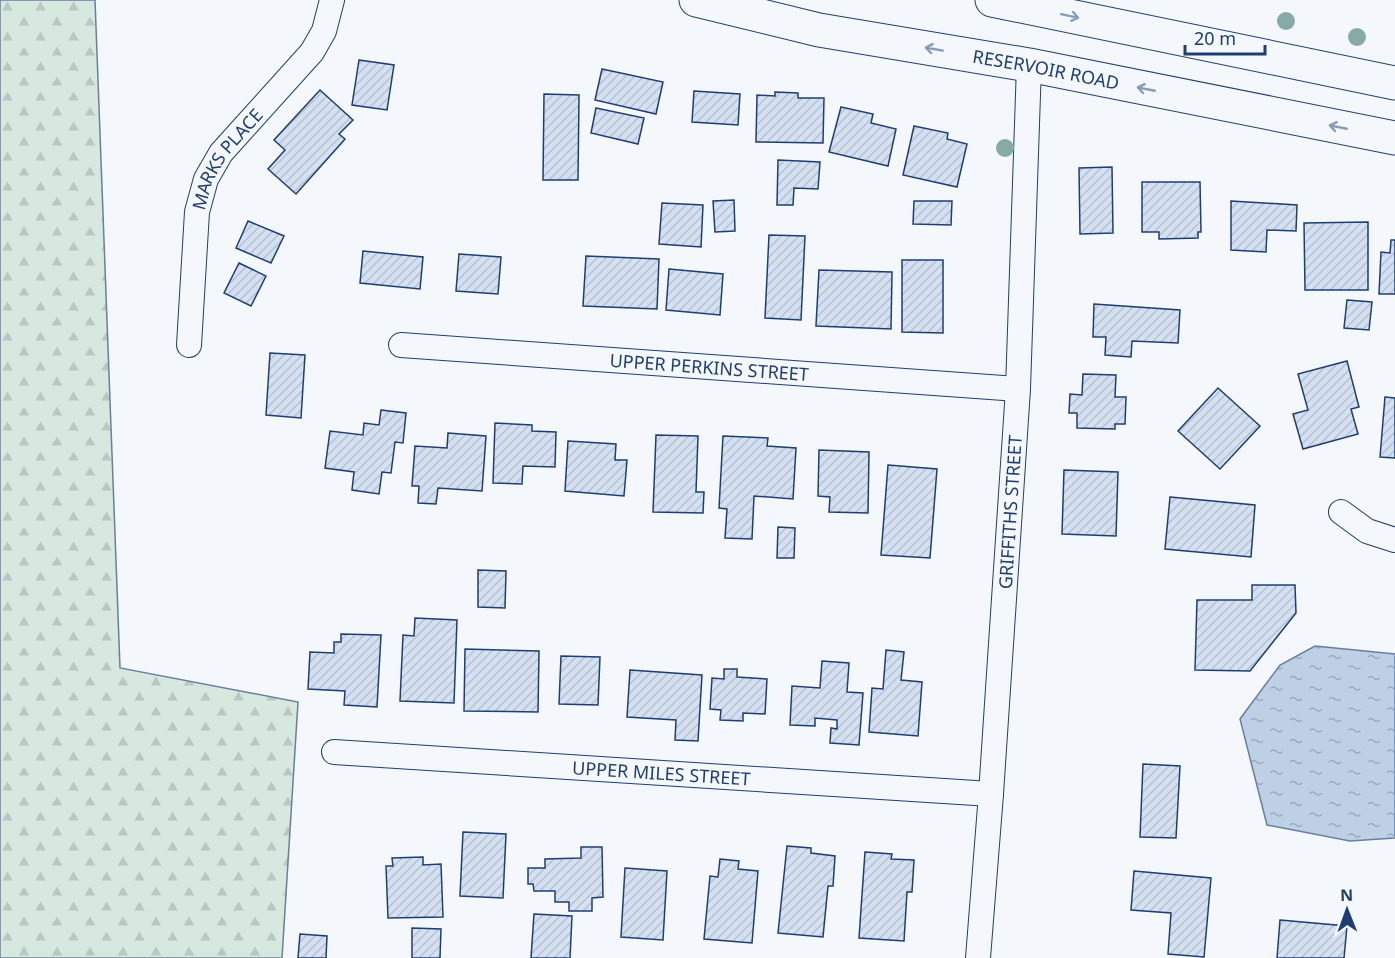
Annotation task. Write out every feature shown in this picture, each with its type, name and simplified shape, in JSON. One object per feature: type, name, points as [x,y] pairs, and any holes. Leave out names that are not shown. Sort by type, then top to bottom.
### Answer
[{"type":"main road","name":"RESERVOIR ROAD","points":[[696,0],[819,30],[1029,65],[1395,138]]},
{"type":"main road","points":[[992,0],[1395,83]]},
{"type":"street","name":"MARKS PLACE","points":[[189,345],[197,212],[206,179],[221,153],[312,52],[324,31],[332,0]]},
{"type":"street","name":"GRIFFITHS STREET","points":[[978,958],[1018,389],[1029,65]]},
{"type":"street","name":"UPPER PERKINS STREET","points":[[401,345],[1018,389]]},
{"type":"street","points":[[1341,512],[1367,531],[1395,540]]},
{"type":"street","name":"UPPER MILES STREET","points":[[334,752],[991,794]]},
{"type":"green space","points":[[0,0],[95,0],[120,668],[298,702],[282,958],[0,958]]},
{"type":"water","points":[[1315,646],[1395,654],[1395,838],[1350,841],[1267,825],[1240,719],[1280,665]]},
{"type":"building","points":[[359,60],[394,65],[387,110],[352,105]]},
{"type":"building","points":[[602,69],[663,82],[656,114],[595,100]]},
{"type":"building","points":[[320,90],[353,120],[339,134],[345,139],[296,194],[268,169],[285,150],[274,140]]},
{"type":"building","points":[[694,91],[740,94],[738,125],[692,122]]},
{"type":"building","points":[[775,92],[798,93],[798,98],[824,98],[823,143],[756,142],[757,95],[775,96]]},
{"type":"building","points":[[544,94],[579,95],[578,180],[543,180]]},
{"type":"building","points":[[841,107],[873,114],[871,123],[896,129],[888,166],[829,152]]},
{"type":"building","points":[[596,108],[644,118],[638,144],[591,133]]},
{"type":"building","points":[[914,126],[948,133],[947,139],[967,144],[957,187],[903,175]]},
{"type":"building","points":[[778,160],[820,162],[818,189],[794,188],[793,205],[777,205]]},
{"type":"building","points":[[1112,167],[1113,233],[1080,234],[1079,168]]},
{"type":"building","points":[[1142,182],[1200,182],[1201,232],[1198,232],[1198,238],[1159,239],[1159,232],[1142,232]]},
{"type":"building","points":[[734,200],[735,231],[715,232],[713,201]]},
{"type":"building","points":[[914,201],[952,201],[951,225],[913,224]]},
{"type":"building","points":[[1231,201],[1297,205],[1296,231],[1267,230],[1266,252],[1231,250]]},
{"type":"building","points":[[662,203],[703,205],[701,247],[659,244]]},
{"type":"building","points":[[248,221],[284,236],[271,263],[236,248]]},
{"type":"building","points":[[1368,222],[1368,290],[1305,290],[1304,223]]},
{"type":"building","points":[[769,235],[805,236],[801,320],[765,318]]},
{"type":"building","points":[[1391,240],[1395,240],[1395,294],[1379,294],[1381,252],[1390,253]]},
{"type":"building","points":[[363,251],[423,257],[420,289],[360,283]]},
{"type":"building","points":[[459,254],[501,257],[498,294],[456,291]]},
{"type":"building","points":[[586,256],[659,259],[657,309],[583,306]]},
{"type":"building","points":[[902,260],[943,260],[943,333],[902,332]]},
{"type":"building","points":[[239,263],[266,276],[251,306],[224,293]]},
{"type":"building","points":[[669,269],[723,274],[720,315],[666,310]]},
{"type":"building","points":[[819,270],[892,272],[891,329],[816,326]]},
{"type":"building","points":[[1347,300],[1372,302],[1369,330],[1344,328]]},
{"type":"building","points":[[1094,304],[1180,310],[1178,343],[1132,341],[1131,357],[1105,355],[1106,337],[1093,337]]},
{"type":"building","points":[[270,353],[305,355],[301,418],[266,415]]},
{"type":"building","points":[[1347,361],[1359,407],[1351,409],[1358,434],[1303,449],[1293,414],[1308,410],[1298,374]]},
{"type":"building","points":[[1083,374],[1116,375],[1115,397],[1126,397],[1125,424],[1115,424],[1115,429],[1077,428],[1077,413],[1069,413],[1070,394],[1082,395]]},
{"type":"building","points":[[1218,388],[1260,426],[1220,469],[1178,431]]},
{"type":"building","points":[[1385,397],[1395,398],[1395,458],[1380,457]]},
{"type":"building","points":[[381,410],[406,413],[403,443],[395,442],[391,473],[382,472],[379,494],[352,490],[354,472],[325,468],[330,431],[363,435],[364,423],[379,425]]},
{"type":"building","points":[[495,423],[532,425],[532,431],[556,432],[555,467],[523,466],[522,484],[493,483]]},
{"type":"building","points":[[448,433],[486,436],[482,491],[438,488],[436,504],[418,503],[419,486],[412,486],[415,446],[447,448]]},
{"type":"building","points":[[656,435],[698,436],[696,492],[704,492],[703,513],[653,512]]},
{"type":"building","points":[[723,436],[768,438],[767,446],[796,448],[793,499],[754,496],[752,539],[725,538],[727,509],[719,508]]},
{"type":"building","points":[[568,441],[616,444],[615,460],[627,460],[624,496],[565,491]]},
{"type":"building","points":[[819,450],[869,452],[868,513],[829,512],[830,497],[818,496]]},
{"type":"building","points":[[888,465],[937,469],[930,558],[881,555]]},
{"type":"building","points":[[1064,470],[1118,472],[1116,536],[1062,534]]},
{"type":"building","points":[[1170,497],[1255,505],[1251,557],[1165,549]]},
{"type":"building","points":[[778,527],[795,528],[794,558],[777,558]]},
{"type":"building","points":[[478,570],[506,571],[505,608],[478,607]]},
{"type":"building","points":[[1252,585],[1295,585],[1296,613],[1250,671],[1195,670],[1197,600],[1252,600]]},
{"type":"building","points":[[415,618],[457,620],[454,703],[400,701],[403,635],[414,636]]},
{"type":"building","points":[[341,634],[381,635],[377,707],[344,705],[345,691],[308,689],[310,652],[334,653],[334,642],[341,642]]},
{"type":"building","points":[[465,649],[539,651],[538,712],[464,711]]},
{"type":"building","points":[[886,650],[904,652],[901,680],[922,682],[918,736],[869,732],[872,688],[883,689]]},
{"type":"building","points":[[561,656],[600,657],[598,705],[559,704]]},
{"type":"building","points":[[822,661],[849,663],[847,692],[863,693],[859,745],[830,743],[831,728],[837,729],[837,720],[815,718],[815,726],[790,725],[792,686],[820,688]]},
{"type":"building","points":[[724,669],[737,669],[737,677],[767,679],[765,714],[743,713],[743,721],[720,720],[721,710],[710,709],[712,678],[724,679]]},
{"type":"building","points":[[630,670],[702,675],[698,741],[675,740],[676,720],[627,717]]},
{"type":"building","points":[[1143,764],[1180,766],[1176,838],[1140,837]]},
{"type":"building","points":[[463,832],[506,834],[503,898],[460,896]]},
{"type":"building","points":[[787,846],[811,848],[811,853],[835,856],[833,886],[828,886],[823,937],[778,933]]},
{"type":"building","points":[[581,847],[602,847],[603,897],[592,898],[592,911],[569,911],[569,902],[555,902],[555,891],[534,891],[533,884],[528,884],[528,868],[545,868],[545,859],[581,858]]},
{"type":"building","points":[[865,852],[892,854],[891,859],[914,860],[912,892],[907,892],[904,941],[859,938]]},
{"type":"building","points":[[423,857],[423,865],[441,864],[443,917],[388,918],[386,866],[393,866],[392,858]]},
{"type":"building","points":[[720,859],[739,861],[738,869],[758,871],[752,943],[704,939],[710,876],[718,877]]},
{"type":"building","points":[[625,868],[667,871],[663,940],[621,937]]},
{"type":"building","points":[[1134,871],[1211,878],[1204,957],[1168,954],[1171,913],[1131,910]]},
{"type":"building","points":[[534,914],[572,916],[570,958],[531,958]]},
{"type":"building","points":[[1280,920],[1347,926],[1344,958],[1277,958]]},
{"type":"building","points":[[412,928],[441,929],[440,958],[412,958]]},
{"type":"building","points":[[300,934],[327,936],[326,958],[298,958]]}]
